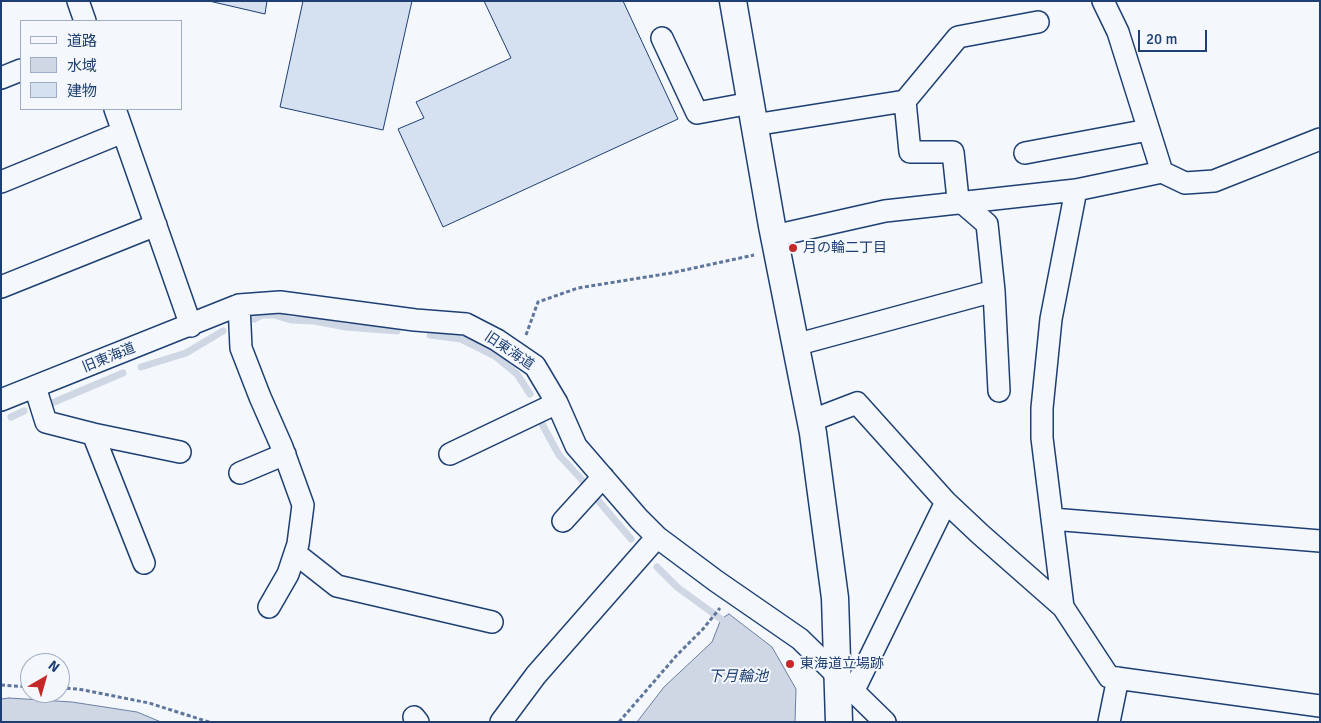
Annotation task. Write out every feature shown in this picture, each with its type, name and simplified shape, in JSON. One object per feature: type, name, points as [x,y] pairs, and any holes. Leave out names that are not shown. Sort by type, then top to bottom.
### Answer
[{"type":"street","points":[[78,1],[85,20]]},
{"type":"street","points":[[733,1],[775,243],[810,421],[846,685],[839,722]]},
{"type":"street","points":[[1106,2],[1118,32],[1162,172]]},
{"type":"street","points":[[999,391],[994,291],[988,224],[958,198],[953,152],[910,152],[905,101],[958,37],[1038,22]]},
{"type":"street","points":[[662,38],[697,113],[753,114],[905,101]]},
{"type":"street","points":[[1,78],[20,70]]},
{"type":"street","points":[[115,110],[191,326]]},
{"type":"street","points":[[1024,153],[1148,130]]},
{"type":"street","points":[[1,182],[123,132]]},
{"type":"street","points":[[775,243],[885,211],[1076,190],[1162,172],[1184,183],[1214,181],[1320,140]]},
{"type":"street","points":[[1063,607],[1042,438],[1042,408],[1051,319],[1076,190]]},
{"type":"street","points":[[1,287],[156,224]]},
{"type":"street","points":[[796,345],[994,291]]},
{"type":"street","name":"旧東海道","points":[[1,400],[191,326],[239,305],[280,302],[416,320],[466,324],[497,340],[535,366],[557,403],[576,446],[657,537],[716,581],[800,639],[885,722]]},
{"type":"street","points":[[239,305],[241,348],[285,454],[303,505],[298,544],[288,574],[269,607]]},
{"type":"street","points":[[35,387],[46,422],[180,452]]},
{"type":"street","points":[[450,454],[557,403]]},
{"type":"street","points":[[810,421],[857,403],[946,502],[1063,607],[1109,677],[1320,706]]},
{"type":"street","points":[[93,434],[144,562]]},
{"type":"street","points":[[240,474],[285,454]]},
{"type":"street","points":[[563,521],[603,477]]},
{"type":"street","points":[[846,685],[946,502]]},
{"type":"street","points":[[1052,519],[1320,540]]},
{"type":"street","points":[[501,722],[536,675],[657,537]]},
{"type":"street","points":[[295,553],[337,586],[492,622]]},
{"type":"street","points":[[1109,722],[1118,678]]},
{"type":"path","points":[[518,354],[538,302],[578,288],[671,273],[775,243]]},
{"type":"path","points":[[619,722],[677,655],[705,626],[724,602]]},
{"type":"path","points":[[1,686],[20,687]]},
{"type":"path","points":[[70,689],[149,703],[209,722]]},
{"type":"water","name":"下月輪池","points":[[729,614],[772,647],[796,689],[795,722],[637,722],[664,687],[712,642],[721,619]]},
{"type":"water","points":[[1,699],[20,699],[20,703],[72,702],[137,712],[161,722],[1,722]]},
{"type":"building","points":[[209,1],[267,1],[265,14]]},
{"type":"building","points":[[303,1],[412,1],[383,130],[280,107]]},
{"type":"building","points":[[484,1],[623,1],[678,119],[443,227],[398,129],[424,118],[416,102],[511,58]]},
{"type":"waterway","points":[[254,319],[262,315],[274,315],[291,320],[397,331]]},
{"type":"waterway","points":[[141,367],[186,353],[223,331]]},
{"type":"waterway","points":[[430,335],[461,339],[495,356],[517,374],[530,394]]},
{"type":"waterway","points":[[52,403],[123,373]]},
{"type":"waterway","points":[[11,417],[24,411]]},
{"type":"waterway","points":[[542,424],[559,455],[583,481]]},
{"type":"waterway","points":[[596,498],[631,539]]},
{"type":"waterway","points":[[657,567],[677,587],[721,619]]},
{"type":"place","name":"月の輪二丁目","points":[[793,248]]},
{"type":"place","name":"東海道立場跡","points":[[790,664]]}]
